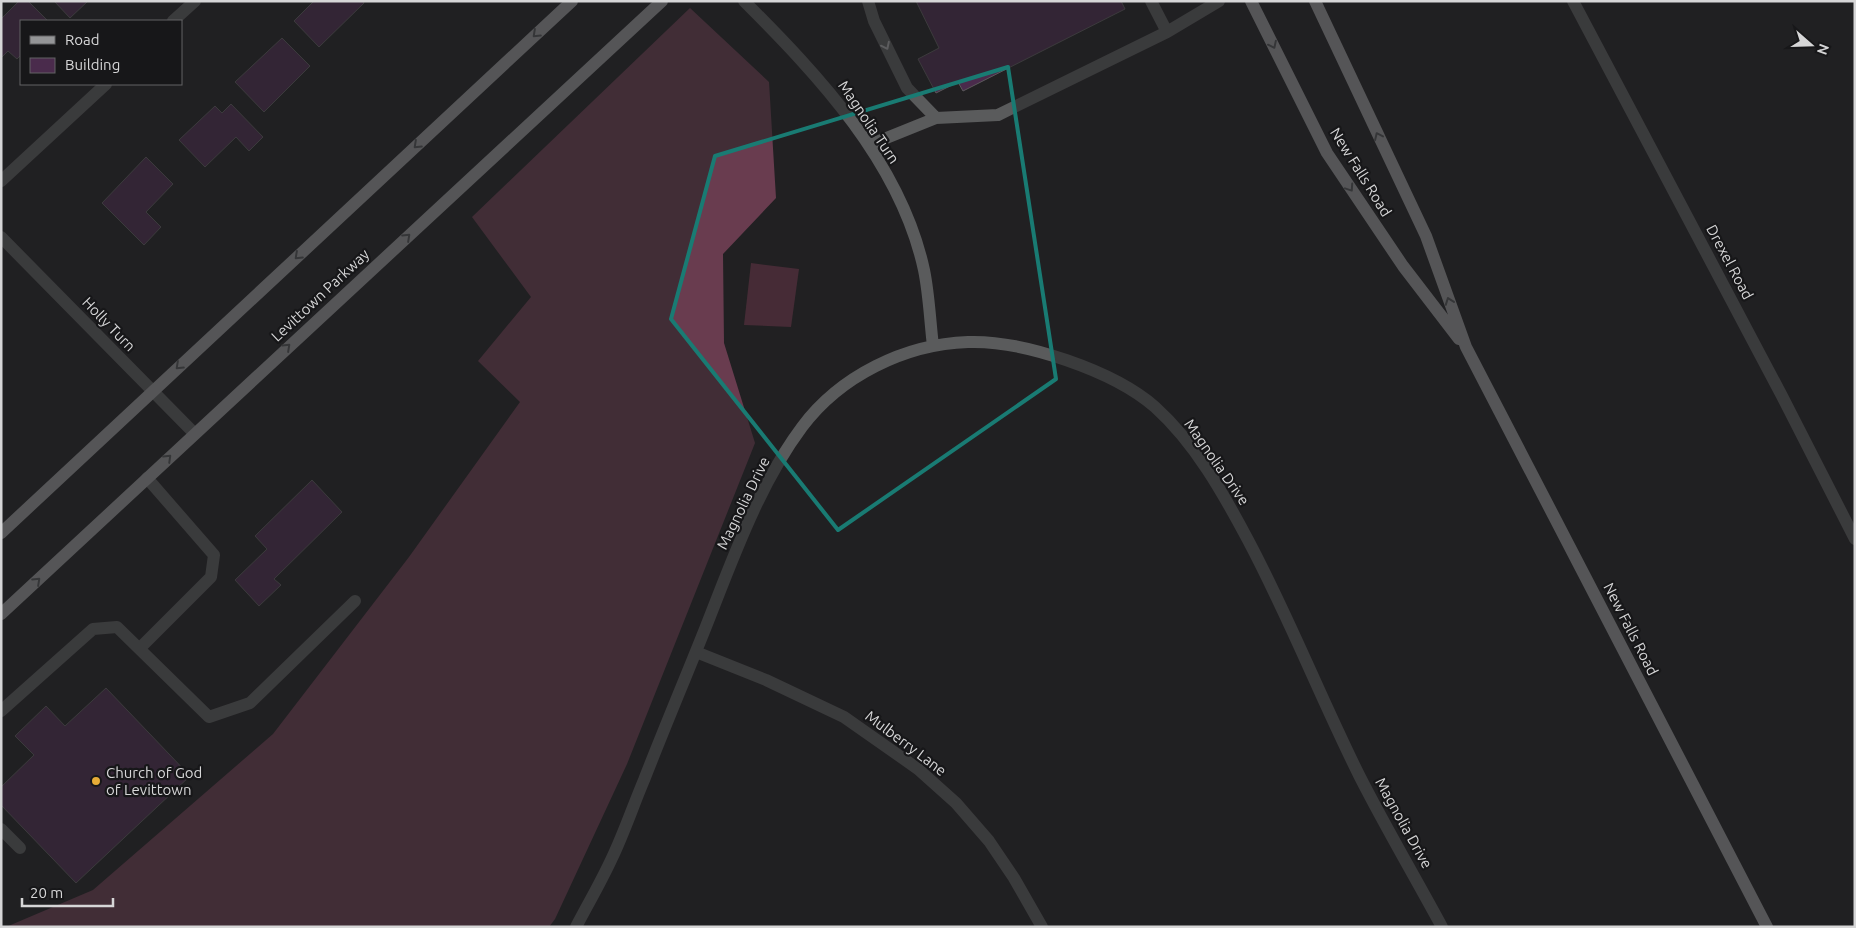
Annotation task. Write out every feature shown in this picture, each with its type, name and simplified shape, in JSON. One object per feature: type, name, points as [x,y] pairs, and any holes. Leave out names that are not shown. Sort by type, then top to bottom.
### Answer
[{"type":"main road","points":[[1,533],[572,1]]},
{"type":"main road","name":"Levittown Parkway","points":[[1,614],[662,1]]},
{"type":"main road","name":"New Falls Road","points":[[1252,1],[1327,153],[1403,266],[1466,347]]},
{"type":"main road","name":"New Falls Road","points":[[1315,1],[1426,236],[1466,347],[1767,927]]},
{"type":"street","points":[[174,20],[195,1]]},
{"type":"street","name":"Magnolia Turn","points":[[744,1],[807,64],[840,105],[878,158],[912,227],[924,270],[933,346]]},
{"type":"street","points":[[868,1],[874,21],[907,88],[936,118]]},
{"type":"street","points":[[1151,1],[1167,32]]},
{"type":"street","points":[[868,145],[936,118],[998,115],[1167,32],[1219,1]]},
{"type":"street","name":"Drexel Road","points":[[1573,1],[1855,538]]},
{"type":"street","points":[[1,181],[105,85]]},
{"type":"street","name":"Holly Turn","points":[[1,236],[194,433]]},
{"type":"street","name":"Magnolia Drive","points":[[576,927],[612,858],[732,562],[768,481],[802,427],[824,402],[853,379],[890,359],[933,346],[985,341],[1028,349],[1078,364],[1133,391],[1154,406],[1184,437],[1227,501],[1281,602],[1360,777],[1442,927]]},
{"type":"street","points":[[140,648],[211,577],[214,555],[147,478]]},
{"type":"street","points":[[1,712],[93,629],[117,627],[209,717],[250,703],[355,601]]},
{"type":"street","name":"Mulberry Lane","points":[[696,652],[766,680],[844,717],[918,769],[956,803],[989,841],[1014,878],[1042,927]]},
{"type":"street","points":[[1,829],[20,848]]},
{"type":"highlighted area","points":[[1008,67],[1056,379],[838,530],[671,319],[715,156]]},
{"type":"shaded area","points":[[690,8],[769,82],[776,198],[723,254],[724,343],[755,443],[627,764],[555,919],[549,927],[6,927],[93,890],[273,734],[409,557],[520,402],[478,361],[531,297],[472,217]]},
{"type":"shaded area","points":[[751,263],[799,269],[791,327],[744,325]]},
{"type":"building","points":[[19,1],[28,1],[47,20],[20,20],[20,56],[17,59],[8,51],[1,58],[1,19]]},
{"type":"building","points":[[54,1],[88,1],[70,18]]},
{"type":"building","points":[[314,1],[363,1],[364,3],[319,47],[294,21]]},
{"type":"building","points":[[916,1],[1121,1],[1125,9],[963,91],[958,82],[936,93],[918,59],[939,48]]},
{"type":"building","points":[[282,38],[310,66],[264,112],[235,82]]},
{"type":"building","points":[[231,104],[263,137],[249,151],[236,137],[205,167],[179,140],[215,106],[222,113]]},
{"type":"building","points":[[146,157],[173,184],[146,212],[161,227],[144,245],[102,203]]},
{"type":"building","points":[[312,480],[342,512],[274,579],[281,585],[259,606],[235,580],[267,549],[255,536]]},
{"type":"building","name":"Church of God of Levittown","points":[[106,688],[190,776],[76,883],[1,805],[1,787],[34,755],[15,736],[46,706],[65,726]]},
{"type":"place","name":"Church of God of Levittown","points":[[96,781]]}]
